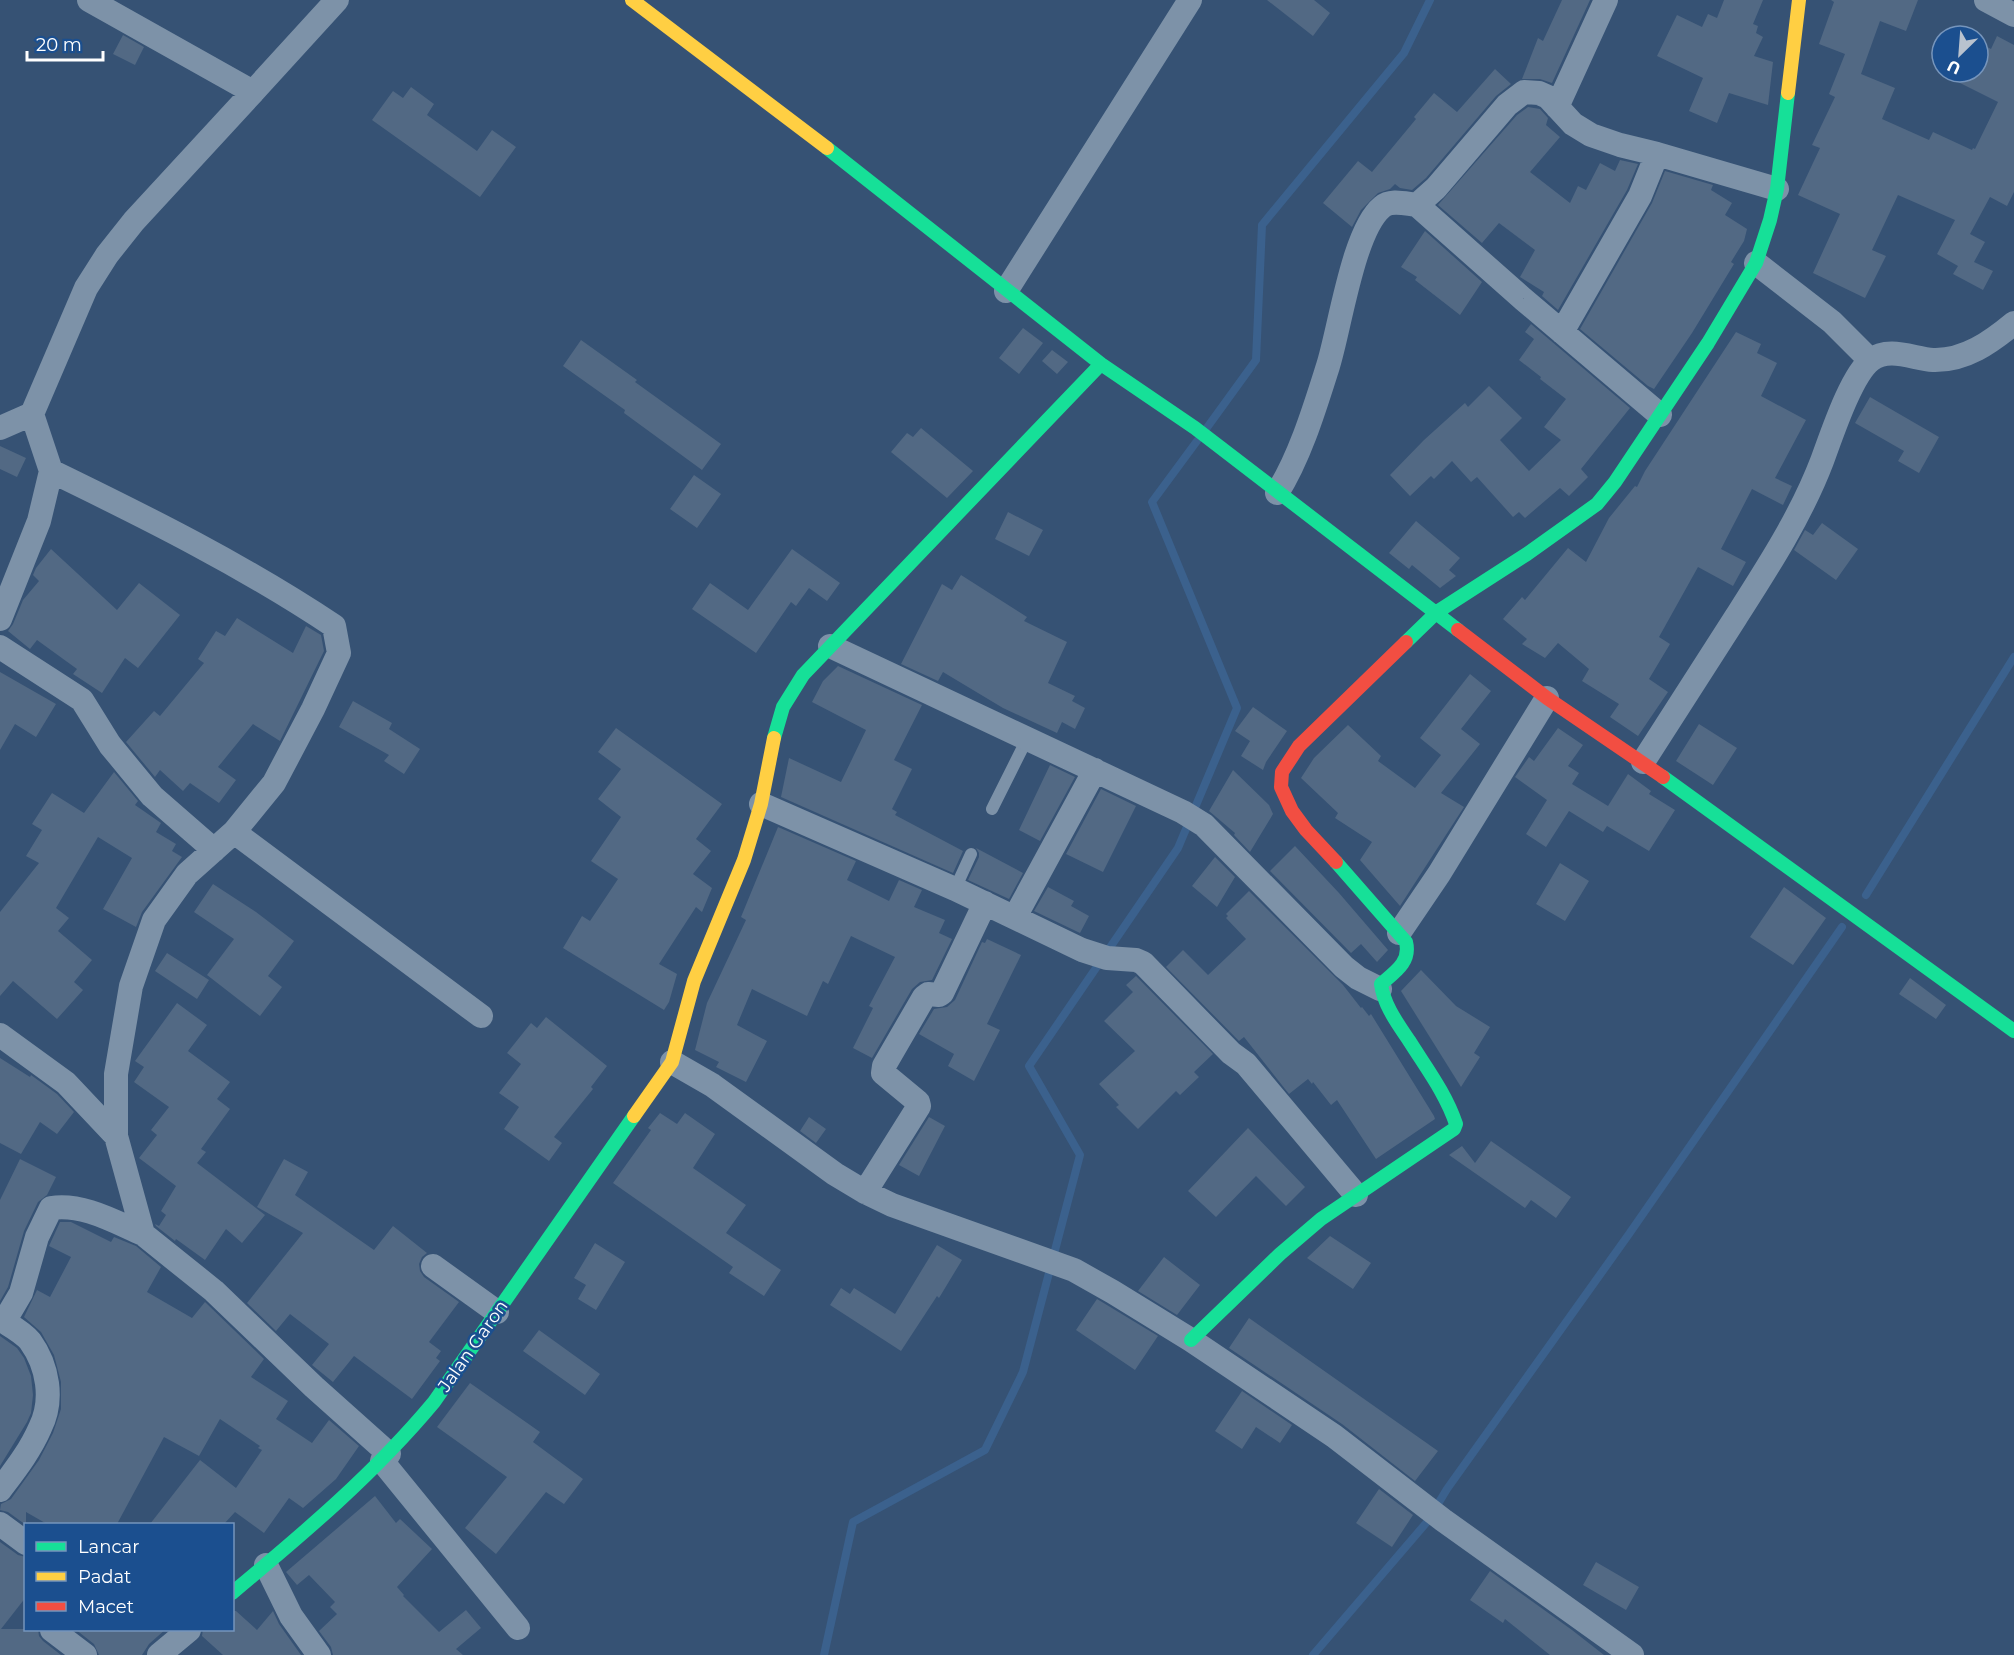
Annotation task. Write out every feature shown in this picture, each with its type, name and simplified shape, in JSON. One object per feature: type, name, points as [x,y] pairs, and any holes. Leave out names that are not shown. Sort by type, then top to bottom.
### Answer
[{"type":"street","points":[[89,0],[253,92]]},
{"type":"street","points":[[0,619],[39,521],[51,471],[32,414],[86,288],[107,255],[141,213],[336,0]]},
{"type":"street","points":[[632,0],[808,133],[1101,364],[1195,428],[1547,698],[1643,762],[2014,1031]]},
{"type":"street","points":[[1006,291],[1190,0]]},
{"type":"street","points":[[1557,107],[1606,0]]},
{"type":"street","points":[[1380,989],[1383,981],[1404,963],[1407,957],[1406,942],[1306,830],[1292,811],[1281,787],[1282,772],[1299,746],[1437,612],[1527,554],[1597,504],[1615,483],[1708,343],[1756,263],[1770,220],[1776,189],[1799,0]]},
{"type":"street","points":[[1986,0],[2014,15]]},
{"type":"street","points":[[1417,205],[1436,188],[1507,105],[1524,92],[1539,93],[1548,97],[1573,124],[1591,135],[1776,189]]},
{"type":"street","points":[[1562,332],[1640,196],[1657,154]]},
{"type":"street","points":[[1277,493],[1295,460],[1328,365],[1361,240],[1383,206],[1393,202],[1417,205],[1660,415]]},
{"type":"street","points":[[1756,263],[1832,322],[1854,341],[1870,360]]},
{"type":"street","points":[[1643,762],[1759,582],[1798,514],[1816,475],[1841,409],[1870,360],[1879,355],[1893,354],[1934,360],[1962,356],[1996,338],[2014,323]]},
{"type":"street","name":"Jalan Garon","points":[[234,1591],[386,1458],[409,1434],[434,1402],[672,1062],[694,981],[744,860],[761,804],[772,743],[783,707],[803,675],[1101,364]]},
{"type":"street","points":[[0,428],[32,414]]},
{"type":"street","points":[[51,471],[168,528],[304,606],[334,626],[339,653],[274,783],[234,832],[187,874],[154,920],[131,986],[116,1074],[116,1136],[143,1234]]},
{"type":"street","points":[[831,646],[1183,812],[1204,825],[1344,967],[1358,978],[1380,989],[1408,1039],[1449,1101],[1456,1124],[1454,1129],[1321,1219],[1280,1254],[1191,1340]]},
{"type":"street","points":[[0,647],[82,700],[110,745],[152,796],[214,850]]},
{"type":"street","points":[[1399,933],[1439,874],[1547,698]]},
{"type":"street","points":[[1015,917],[1095,770]]},
{"type":"street","points":[[761,804],[955,889],[1100,956],[1136,960],[1143,963],[1231,1053],[1246,1064],[1356,1195]]},
{"type":"street","points":[[234,832],[481,1016]]},
{"type":"street","points":[[865,1192],[919,1106],[918,1102],[884,1074],[884,1066],[924,997],[928,994],[942,993],[985,903]]},
{"type":"street","points":[[0,1035],[66,1083],[116,1136]]},
{"type":"street","points":[[672,1062],[712,1085],[797,1148],[865,1192],[892,1205],[1074,1270],[1191,1340],[1334,1436],[1443,1520],[1632,1655]]},
{"type":"street","points":[[0,1490],[22,1461],[42,1426],[49,1394],[44,1366],[29,1339],[2,1320],[21,1293],[37,1237],[51,1208],[83,1210],[143,1234],[214,1291],[314,1387],[386,1458],[518,1628]]},
{"type":"street","points":[[433,1266],[497,1312]]},
{"type":"street","points":[[0,1524],[24,1542]]},
{"type":"street","points":[[266,1565],[291,1616],[319,1655]]},
{"type":"street","points":[[55,1631],[85,1655]]},
{"type":"street","points":[[159,1655],[187,1631]]},
{"type":"lane","points":[[992,809],[1027,739]]},
{"type":"lane","points":[[955,889],[971,854]]},
{"type":"building","points":[[1267,0],[1314,0],[1330,13],[1313,36]]},
{"type":"building","points":[[1562,0],[1590,0],[1552,83],[1540,79],[1522,79],[1538,38],[1543,41]]},
{"type":"building","points":[[1724,0],[1763,0],[1753,24],[1758,26],[1756,33],[1763,37],[1754,56],[1773,62],[1768,105],[1729,93],[1717,123],[1689,111],[1703,78],[1657,56],[1677,15],[1702,27],[1708,14],[1717,18]]},
{"type":"building","points":[[1831,0],[1918,0],[1906,31],[1880,21],[1861,74],[1895,88],[1882,119],[1929,140],[1933,132],[1972,150],[1975,149],[1998,102],[1962,84],[1990,84],[1990,48],[1997,36],[2014,45],[2014,192],[2007,206],[1990,197],[1970,234],[1985,242],[1974,262],[1993,271],[1983,290],[1953,274],[1958,266],[1937,254],[1955,220],[1898,195],[1872,250],[1886,256],[1865,298],[1813,273],[1840,214],[1798,195],[1820,148],[1812,145],[1835,97],[1829,94],[1845,54],[1819,44],[1834,2]]},
{"type":"building","points":[[123,35],[144,47],[135,65],[113,54]]},
{"type":"building","points":[[1495,69],[1511,84],[1496,96],[1426,178],[1412,190],[1400,188],[1395,184],[1390,189],[1378,193],[1361,210],[1352,227],[1323,203],[1358,161],[1372,172],[1416,119],[1414,117],[1434,93],[1457,112]]},
{"type":"building","points":[[411,87],[434,104],[427,115],[477,151],[492,130],[516,147],[480,197],[372,120],[393,91],[403,98]]},
{"type":"building","points":[[1528,107],[1540,109],[1548,118],[1546,125],[1560,137],[1530,172],[1570,203],[1578,186],[1586,190],[1600,163],[1615,171],[1620,160],[1638,164],[1627,190],[1558,310],[1542,296],[1544,292],[1520,277],[1535,250],[1499,223],[1482,243],[1438,205],[1517,115]]},
{"type":"building","points":[[1665,171],[1713,185],[1711,190],[1732,203],[1725,215],[1747,229],[1744,241],[1731,262],[1734,264],[1692,333],[1654,389],[1580,329],[1652,203]]},
{"type":"building","points":[[1425,231],[1482,282],[1460,315],[1415,280],[1417,277],[1401,267]]},
{"type":"building","points":[[1531,324],[1630,408],[1581,469],[1588,477],[1569,496],[1560,488],[1525,518],[1519,512],[1513,517],[1477,477],[1471,482],[1452,461],[1434,479],[1431,476],[1410,496],[1390,475],[1465,403],[1468,407],[1489,386],[1522,418],[1500,440],[1529,471],[1561,440],[1544,427],[1566,399],[1519,360],[1534,339],[1525,332]]},
{"type":"building","points":[[1023,328],[1043,343],[1019,374],[999,358]]},
{"type":"building","points":[[1736,332],[1761,344],[1757,353],[1777,363],[1761,396],[1806,420],[1775,478],[1792,486],[1783,505],[1752,489],[1721,549],[1746,562],[1733,586],[1698,567],[1659,637],[1670,644],[1649,679],[1668,692],[1638,736],[1610,717],[1619,704],[1582,681],[1589,669],[1558,643],[1545,658],[1522,644],[1527,639],[1503,619],[1522,597],[1525,600],[1568,548],[1586,562],[1609,518],[1635,486],[1637,487],[1645,471]]},
{"type":"building","points":[[581,340],[721,444],[702,470],[624,413],[625,410],[563,366]]},
{"type":"building","points":[[1052,350],[1068,362],[1057,374],[1042,361]]},
{"type":"building","points":[[1870,397],[1939,437],[1919,473],[1898,461],[1904,451],[1855,423]]},
{"type":"building","points":[[921,428],[973,471],[947,498],[891,452],[907,433],[913,437]]},
{"type":"building","points":[[0,446],[26,458],[17,477],[0,469]]},
{"type":"building","points":[[694,475],[721,494],[697,528],[670,509]]},
{"type":"building","points":[[1008,512],[1043,530],[1029,556],[995,539]]},
{"type":"building","points":[[1416,521],[1460,558],[1449,570],[1456,576],[1440,588],[1412,565],[1409,569],[1389,553]]},
{"type":"building","points":[[1822,523],[1858,549],[1836,580],[1794,550],[1805,530],[1813,535]]},
{"type":"building","points":[[51,549],[117,610],[139,583],[180,615],[138,668],[125,658],[102,693],[73,674],[77,669],[37,640],[30,649],[8,631],[23,600],[39,581],[33,575],[36,568]]},
{"type":"building","points":[[792,549],[840,583],[827,601],[809,588],[796,606],[791,602],[756,653],[692,609],[710,583],[748,610]]},
{"type":"building","points":[[961,575],[1027,617],[1024,621],[1067,642],[1048,683],[1075,696],[1072,701],[1085,708],[1075,729],[1062,722],[1057,733],[1003,708],[943,672],[938,681],[901,664],[942,584],[952,590]]},
{"type":"building","points":[[237,618],[293,653],[306,626],[321,635],[324,651],[280,741],[253,724],[218,767],[236,780],[219,803],[190,783],[183,791],[160,770],[155,777],[126,742],[154,711],[160,716],[204,663],[198,659],[216,631],[225,636]]},
{"type":"building","points":[[838,666],[922,705],[894,760],[912,769],[892,809],[897,812],[895,815],[963,851],[953,873],[781,797],[789,758],[841,782],[866,730],[812,702],[823,681]]},
{"type":"building","points":[[0,672],[56,704],[36,737],[15,724],[0,750]]},
{"type":"building","points":[[1470,674],[1491,691],[1461,729],[1480,744],[1441,793],[1464,807],[1400,906],[1360,860],[1372,842],[1335,818],[1338,813],[1301,778],[1314,758],[1348,725],[1381,756],[1378,761],[1415,788],[1441,755],[1420,738]]},
{"type":"building","points":[[353,701],[392,723],[389,729],[420,749],[404,774],[384,761],[389,755],[339,727]]},
{"type":"building","points":[[1253,707],[1287,731],[1263,770],[1241,756],[1250,741],[1235,731]]},
{"type":"building","points":[[1699,724],[1737,748],[1713,785],[1676,761]]},
{"type":"building","points":[[616,728],[722,804],[696,839],[711,851],[693,874],[712,888],[702,912],[696,907],[659,964],[677,974],[669,1002],[664,1010],[563,948],[582,916],[590,921],[618,879],[591,861],[621,817],[598,799],[621,769],[598,752]]},
{"type":"building","points":[[1558,728],[1583,745],[1568,766],[1579,773],[1572,784],[1608,806],[1628,774],[1651,791],[1649,794],[1675,810],[1649,851],[1607,826],[1603,832],[1569,811],[1546,847],[1526,834],[1547,800],[1515,777],[1529,757],[1534,761]]},
{"type":"building","points":[[1050,765],[1075,777],[1040,841],[1019,830]]},
{"type":"building","points":[[1233,770],[1269,805],[1273,814],[1250,852],[1234,835],[1235,833],[1209,811]]},
{"type":"building","points":[[114,772],[138,801],[135,805],[161,823],[156,832],[176,844],[172,851],[182,857],[142,912],[136,927],[103,909],[132,858],[98,837],[56,908],[69,918],[58,931],[92,960],[74,982],[83,990],[57,1019],[13,981],[0,996],[0,912],[39,863],[26,856],[42,830],[32,824],[52,793],[84,813]]},
{"type":"building","points":[[1101,789],[1136,806],[1103,872],[1066,854]]},
{"type":"building","points":[[778,827],[856,861],[847,880],[889,901],[899,880],[922,890],[914,907],[945,920],[939,933],[952,939],[932,980],[920,982],[912,989],[872,1058],[853,1048],[873,1008],[869,1006],[895,957],[851,936],[828,984],[823,981],[807,1016],[752,989],[737,1025],[767,1041],[746,1082],[716,1067],[719,1062],[695,1050],[707,1003],[746,920],[741,917]]},
{"type":"building","points":[[1295,846],[1388,950],[1377,962],[1361,944],[1351,953],[1270,871]]},
{"type":"building","points":[[976,848],[1023,873],[1009,899],[968,880],[979,857]]},
{"type":"building","points":[[1215,857],[1235,877],[1217,907],[1192,886]]},
{"type":"building","points":[[1560,863],[1589,881],[1565,921],[1536,904]]},
{"type":"building","points":[[213,884],[256,912],[294,941],[268,976],[282,987],[260,1016],[207,975],[234,939],[194,912]]},
{"type":"building","points":[[1048,887],[1074,901],[1071,906],[1089,916],[1080,933],[1034,911]]},
{"type":"building","points":[[1784,887],[1826,918],[1793,965],[1750,937]]},
{"type":"building","points":[[1249,891],[1343,985],[1361,1008],[1369,1016],[1371,1014],[1434,1116],[1435,1119],[1376,1159],[1337,1100],[1331,1105],[1308,1079],[1289,1094],[1244,1037],[1239,1041],[1166,967],[1183,950],[1208,975],[1246,939],[1226,918],[1228,916],[1226,914]]},
{"type":"building","points":[[987,939],[1021,955],[987,1024],[1000,1030],[974,1081],[948,1066],[954,1054],[919,1034],[934,1009],[947,1007],[955,1000],[982,942],[985,943]]},
{"type":"building","points":[[167,953],[209,980],[197,999],[155,971]]},
{"type":"building","points":[[1421,970],[1456,1006],[1490,1027],[1474,1053],[1480,1057],[1461,1087],[1401,991]]},
{"type":"building","points":[[1136,976],[1213,1054],[1194,1072],[1199,1077],[1180,1095],[1176,1091],[1138,1129],[1116,1107],[1119,1105],[1099,1084],[1135,1051],[1104,1021],[1133,992],[1126,985]]},
{"type":"building","points":[[1910,978],[1946,1005],[1936,1019],[1899,994]]},
{"type":"building","points":[[177,1003],[207,1025],[188,1051],[230,1082],[217,1099],[230,1109],[201,1149],[206,1152],[197,1163],[265,1215],[242,1243],[226,1229],[205,1260],[156,1226],[155,1224],[159,1226],[166,1215],[161,1211],[176,1186],[139,1158],[157,1135],[151,1130],[169,1107],[134,1082],[144,1067],[135,1061]]},
{"type":"building","points":[[546,1017],[607,1066],[591,1087],[593,1089],[554,1137],[562,1143],[549,1161],[504,1129],[519,1107],[499,1093],[521,1064],[507,1053],[531,1023],[537,1028]]},
{"type":"building","points":[[0,1058],[30,1077],[31,1075],[57,1094],[74,1112],[57,1134],[40,1122],[21,1154],[0,1143]]},
{"type":"building","points":[[660,1113],[677,1124],[685,1113],[715,1134],[693,1168],[746,1205],[726,1233],[781,1270],[764,1296],[729,1273],[733,1267],[613,1183],[651,1130],[648,1128]]},
{"type":"building","points":[[809,1117],[826,1129],[816,1143],[800,1131]]},
{"type":"building","points":[[929,1117],[945,1126],[919,1176],[899,1165]]},
{"type":"building","points":[[1248,1128],[1305,1187],[1286,1206],[1256,1176],[1216,1217],[1188,1191]]},
{"type":"building","points":[[1491,1141],[1571,1197],[1556,1218],[1531,1200],[1525,1208],[1449,1155],[1462,1146],[1475,1163]]},
{"type":"building","points":[[20,1159],[56,1177],[47,1195],[38,1202],[24,1231],[8,1287],[0,1301],[0,1200]]},
{"type":"building","points":[[284,1159],[308,1172],[295,1195],[374,1250],[393,1226],[427,1253],[419,1264],[424,1277],[459,1302],[429,1342],[441,1351],[436,1358],[440,1361],[412,1399],[354,1356],[333,1382],[312,1365],[329,1344],[290,1314],[276,1331],[247,1303],[303,1233],[257,1207]]},
{"type":"building","points":[[60,1222],[71,1222],[111,1242],[114,1237],[136,1246],[161,1267],[147,1292],[192,1318],[205,1302],[264,1359],[251,1377],[288,1401],[276,1419],[312,1443],[329,1420],[359,1446],[336,1479],[303,1508],[289,1498],[264,1533],[235,1512],[225,1523],[151,1523],[200,1460],[236,1488],[262,1450],[258,1448],[260,1446],[220,1419],[199,1456],[164,1437],[118,1523],[45,1523],[26,1512],[26,1523],[24,1524],[8,1512],[0,1510],[1,1504],[11,1499],[39,1460],[53,1433],[61,1409],[61,1382],[54,1355],[41,1332],[24,1317],[37,1290],[50,1297],[71,1257],[49,1246]]},
{"type":"building","points":[[1330,1236],[1371,1263],[1353,1289],[1307,1258]]},
{"type":"building","points":[[595,1243],[625,1262],[596,1310],[578,1299],[586,1285],[574,1278]]},
{"type":"building","points":[[937,1245],[962,1260],[939,1298],[937,1296],[901,1351],[830,1305],[841,1288],[850,1294],[854,1288],[895,1314]]},
{"type":"building","points":[[1164,1257],[1200,1285],[1177,1315],[1138,1291]]},
{"type":"building","points":[[1097,1299],[1158,1336],[1135,1370],[1076,1330]]},
{"type":"building","points":[[1249,1318],[1438,1451],[1415,1481],[1342,1424],[1229,1348]]},
{"type":"building","points":[[539,1330],[600,1374],[585,1395],[523,1351]]},
{"type":"building","points":[[0,1336],[17,1348],[24,1358],[31,1376],[33,1395],[31,1413],[27,1422],[0,1466]]},
{"type":"building","points":[[470,1383],[540,1432],[533,1442],[583,1479],[564,1504],[546,1492],[496,1554],[465,1528],[507,1477],[437,1427]]},
{"type":"building","points":[[1242,1391],[1292,1425],[1280,1443],[1256,1427],[1242,1449],[1215,1431]]},
{"type":"building","points":[[1379,1489],[1413,1515],[1392,1547],[1356,1523]]},
{"type":"building","points":[[375,1496],[396,1523],[400,1519],[432,1549],[397,1587],[403,1596],[439,1632],[466,1610],[481,1628],[456,1649],[463,1655],[333,1655],[331,1647],[319,1631],[337,1614],[330,1607],[335,1602],[309,1575],[297,1585],[286,1572]]},
{"type":"building","points":[[0,1542],[18,1555],[24,1556],[24,1600],[1,1629],[38,1631],[43,1641],[61,1655],[0,1655]]},
{"type":"building","points":[[1596,1562],[1639,1587],[1626,1610],[1583,1585]]},
{"type":"building","points":[[1490,1571],[1604,1655],[1550,1655],[1505,1619],[1503,1623],[1470,1600]]},
{"type":"building","points":[[234,1611],[257,1630],[273,1611],[279,1624],[301,1655],[223,1655],[202,1636],[203,1631],[234,1631]]},
{"type":"building","points":[[78,1631],[164,1631],[149,1644],[142,1655],[99,1655],[94,1644]]},
{"type":"waterway","points":[[1206,429],[1256,360],[1262,225],[1404,53],[1430,0]]},
{"type":"waterway","points":[[824,1655],[853,1522],[985,1450],[1023,1372],[1080,1155],[1029,1066],[1178,848],[1237,708],[1152,502],[1197,441]]},
{"type":"waterway","points":[[1866,895],[2014,657]]},
{"type":"waterway","points":[[1313,1655],[1427,1522],[1447,1489],[1629,1234],[1842,927]]},
{"type":"traffic: fast","points":[[1406,642],[1437,612],[1527,554],[1597,504],[1615,482],[1708,343],[1756,263],[1777,189],[1788,93]]},
{"type":"traffic: fast","points":[[827,148],[1101,364],[1195,428],[1458,630]]},
{"type":"traffic: fast","points":[[774,738],[783,707],[803,675],[1101,364]]},
{"type":"traffic: fast","points":[[1663,777],[2014,1031]]},
{"type":"traffic: fast","points":[[1191,1340],[1280,1254],[1321,1219],[1454,1129],[1456,1124],[1442,1092],[1385,1000],[1381,984],[1404,961],[1406,942],[1336,862]]},
{"type":"traffic: fast","points":[[234,1591],[363,1478],[434,1402],[634,1116]]},
{"type":"traffic: slow","points":[[632,0],[827,148]]},
{"type":"traffic: slow","points":[[1788,93],[1799,0]]},
{"type":"traffic: slow","points":[[634,1116],[672,1062],[694,981],[744,860],[761,804],[774,738]]},
{"type":"traffic: jam","points":[[1458,630],[1547,698],[1663,777]]},
{"type":"traffic: jam","points":[[1336,862],[1306,830],[1292,811],[1281,787],[1282,772],[1299,746],[1406,642]]}]
